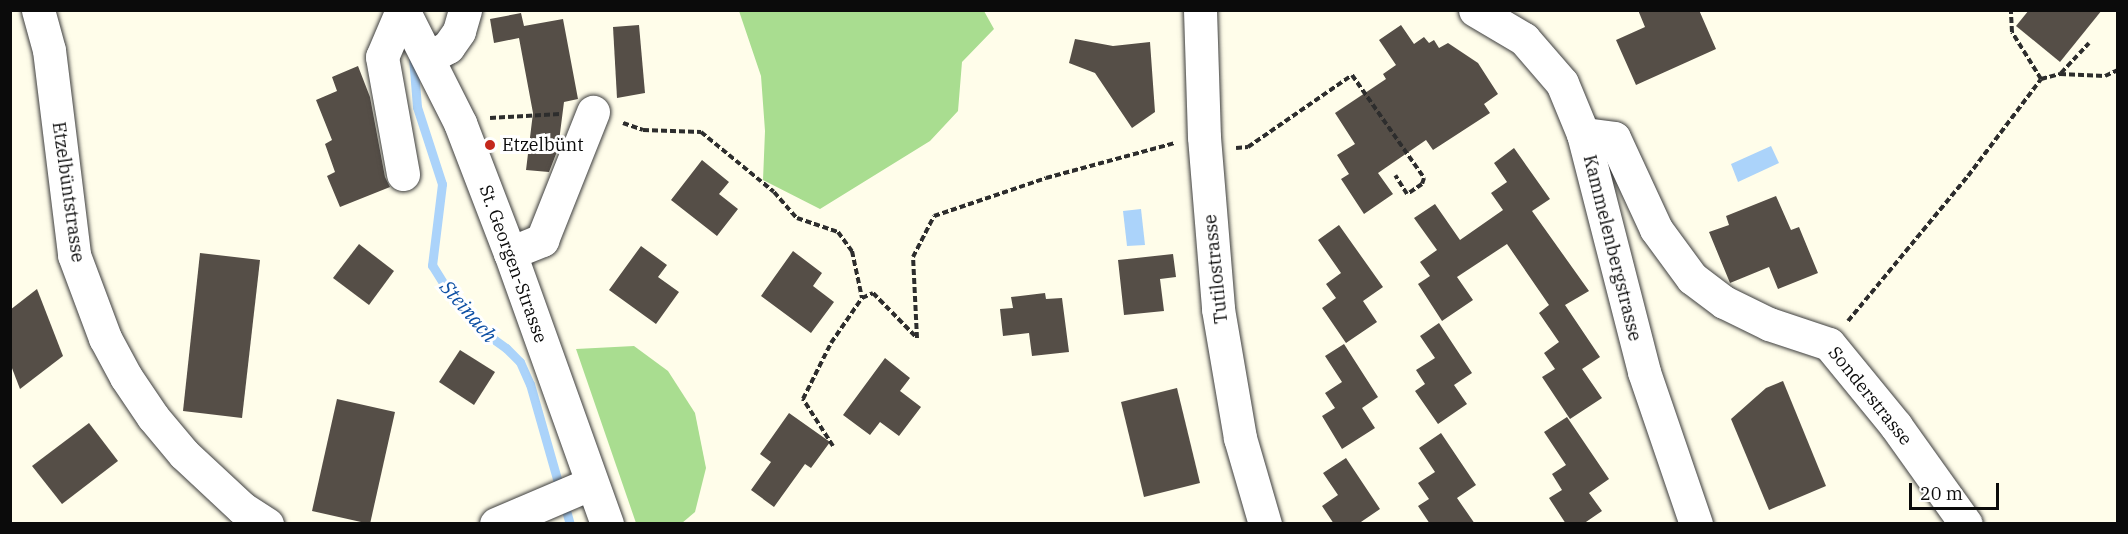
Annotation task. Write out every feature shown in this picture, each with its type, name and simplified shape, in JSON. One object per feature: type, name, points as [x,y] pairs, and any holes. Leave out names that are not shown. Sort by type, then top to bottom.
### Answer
[{"type":"street","name":"Etzelbüntstrasse","points":[[38,10],[49,50],[74,255],[105,338],[126,377],[153,417],[184,454],[234,501],[267,524]]},
{"type":"street","name":"St. Georgen-Strasse","points":[[402,10],[460,123],[510,253],[582,488],[608,524]]},
{"type":"street","points":[[402,10],[382,57],[403,174]]},
{"type":"street","points":[[426,56],[448,47],[459,32],[465,10]]},
{"type":"street","name":"Tutilostrasse","points":[[1200,10],[1203,137],[1218,309],[1240,438],[1265,524]]},
{"type":"street","name":"Kammelenbergstrasse","points":[[1475,10],[1524,39],[1562,83],[1583,134],[1644,372],[1696,524]]},
{"type":"street","points":[[510,253],[542,240],[593,112]]},
{"type":"street","name":"Sonderstrasse","points":[[1583,134],[1614,138],[1656,229],[1692,278],[1724,302],[1769,324],[1829,344],[1896,426],[1966,524]]},
{"type":"street","points":[[496,524],[582,488]]},
{"type":"path","points":[[2011,10],[2012,32],[2041,79]]},
{"type":"path","points":[[2060,74],[2089,43]]},
{"type":"path","points":[[1829,344],[1968,176],[2041,79],[2060,74],[2105,76],[2118,70]]},
{"type":"path","points":[[1227,150],[1248,147],[1352,75],[1424,178],[1422,183],[1407,194],[1395,175]]},
{"type":"path","points":[[479,118],[593,112],[644,130],[701,132],[774,192],[797,218],[838,232],[852,251],[862,298]]},
{"type":"path","points":[[833,446],[803,399],[831,343],[862,298],[873,293],[916,338],[913,256],[934,216],[1046,178],[1184,140]]},
{"type":"green space","points":[[739,11],[984,11],[994,29],[962,62],[958,111],[930,141],[820,209],[763,180],[765,131],[761,76]]},
{"type":"green space","points":[[634,346],[668,371],[695,413],[706,468],[695,512],[682,523],[636,523],[576,349]]},
{"type":"water","points":[[1771,146],[1779,163],[1738,182],[1731,164]]},
{"type":"water","points":[[1141,209],[1145,245],[1127,246],[1123,211]]},
{"type":"building","points":[[1638,10],[1699,10],[1716,49],[1636,85],[1616,40],[1645,27]]},
{"type":"building","points":[[2029,10],[2102,10],[2060,62],[2016,26]]},
{"type":"building","points":[[521,13],[524,26],[563,19],[578,99],[564,102],[558,149],[549,172],[526,170],[533,113],[519,38],[494,43],[490,19]]},
{"type":"building","points":[[639,25],[645,93],[617,98],[613,27]]},
{"type":"building","points":[[1401,25],[1414,44],[1424,37],[1429,43],[1434,40],[1439,48],[1448,43],[1478,63],[1498,94],[1484,104],[1490,113],[1433,150],[1426,140],[1378,173],[1393,194],[1364,214],[1341,179],[1349,174],[1337,155],[1355,144],[1335,113],[1386,79],[1383,74],[1396,65],[1379,40]]},
{"type":"building","points":[[1075,39],[1113,46],[1150,42],[1155,112],[1132,128],[1095,73],[1069,63]]},
{"type":"building","points":[[358,66],[370,97],[385,177],[390,187],[340,207],[327,176],[335,172],[325,144],[332,140],[316,100],[337,91],[332,77]]},
{"type":"building","points":[[1514,148],[1550,199],[1532,211],[1589,291],[1565,305],[1600,357],[1582,369],[1602,398],[1570,419],[1542,377],[1555,369],[1544,353],[1559,342],[1539,313],[1549,305],[1507,244],[1457,277],[1473,300],[1442,321],[1418,284],[1430,276],[1420,262],[1437,250],[1414,218],[1435,204],[1460,240],[1503,210],[1491,193],[1507,182],[1494,163]]},
{"type":"building","points":[[702,160],[729,182],[719,194],[738,209],[717,236],[671,200]]},
{"type":"building","points":[[1776,196],[1791,230],[1799,227],[1818,273],[1778,289],[1769,267],[1730,283],[1709,232],[1729,225],[1726,216]]},
{"type":"building","points":[[1339,225],[1383,287],[1363,301],[1377,322],[1346,343],[1322,308],[1336,298],[1326,284],[1341,273],[1318,240]]},
{"type":"building","points":[[359,244],[394,271],[369,305],[333,278]]},
{"type":"building","points":[[641,246],[667,265],[658,277],[679,292],[656,324],[609,290]]},
{"type":"building","points":[[793,251],[822,273],[813,286],[834,302],[811,333],[761,296]]},
{"type":"building","points":[[200,253],[260,260],[242,418],[183,411]]},
{"type":"building","points":[[1173,254],[1176,277],[1160,279],[1164,311],[1124,315],[1118,260]]},
{"type":"building","points":[[37,289],[63,356],[20,389],[10,363],[10,310]]},
{"type":"building","points":[[1045,293],[1046,299],[1062,298],[1069,352],[1032,356],[1029,333],[1003,336],[1000,309],[1013,308],[1011,297]]},
{"type":"building","points":[[1439,323],[1472,373],[1454,385],[1467,404],[1438,424],[1415,391],[1425,384],[1416,370],[1435,358],[1420,336]]},
{"type":"building","points":[[1344,344],[1378,397],[1362,408],[1375,428],[1342,449],[1322,416],[1335,408],[1325,393],[1342,382],[1325,356]]},
{"type":"building","points":[[460,350],[495,372],[474,405],[439,382]]},
{"type":"building","points":[[885,358],[910,378],[900,391],[921,407],[899,436],[880,422],[870,435],[843,415]]},
{"type":"building","points":[[1783,381],[1826,486],[1769,510],[1731,419],[1766,388]]},
{"type":"building","points":[[1177,388],[1200,483],[1144,497],[1121,402]]},
{"type":"building","points":[[337,399],[395,412],[370,524],[312,511]]},
{"type":"building","points":[[789,413],[830,442],[811,468],[805,464],[774,507],[751,490],[771,462],[760,454]]},
{"type":"building","points":[[1567,417],[1609,479],[1589,493],[1602,511],[1583,524],[1566,524],[1549,498],[1562,490],[1552,474],[1566,465],[1544,432]]},
{"type":"building","points":[[89,423],[118,461],[62,504],[32,466]]},
{"type":"building","points":[[1441,433],[1476,485],[1457,498],[1475,524],[1430,524],[1418,506],[1429,499],[1418,483],[1435,472],[1419,448]]},
{"type":"building","points":[[1346,458],[1380,509],[1358,524],[1334,524],[1322,506],[1338,495],[1323,473]]},
{"type":"waterway","name":"Steinach","points":[[413,57],[417,107],[442,184],[432,265],[451,296],[481,330],[506,348],[520,362],[530,384],[570,524]]},
{"type":"place","name":"Etzelbünt","points":[[490,145]]}]
